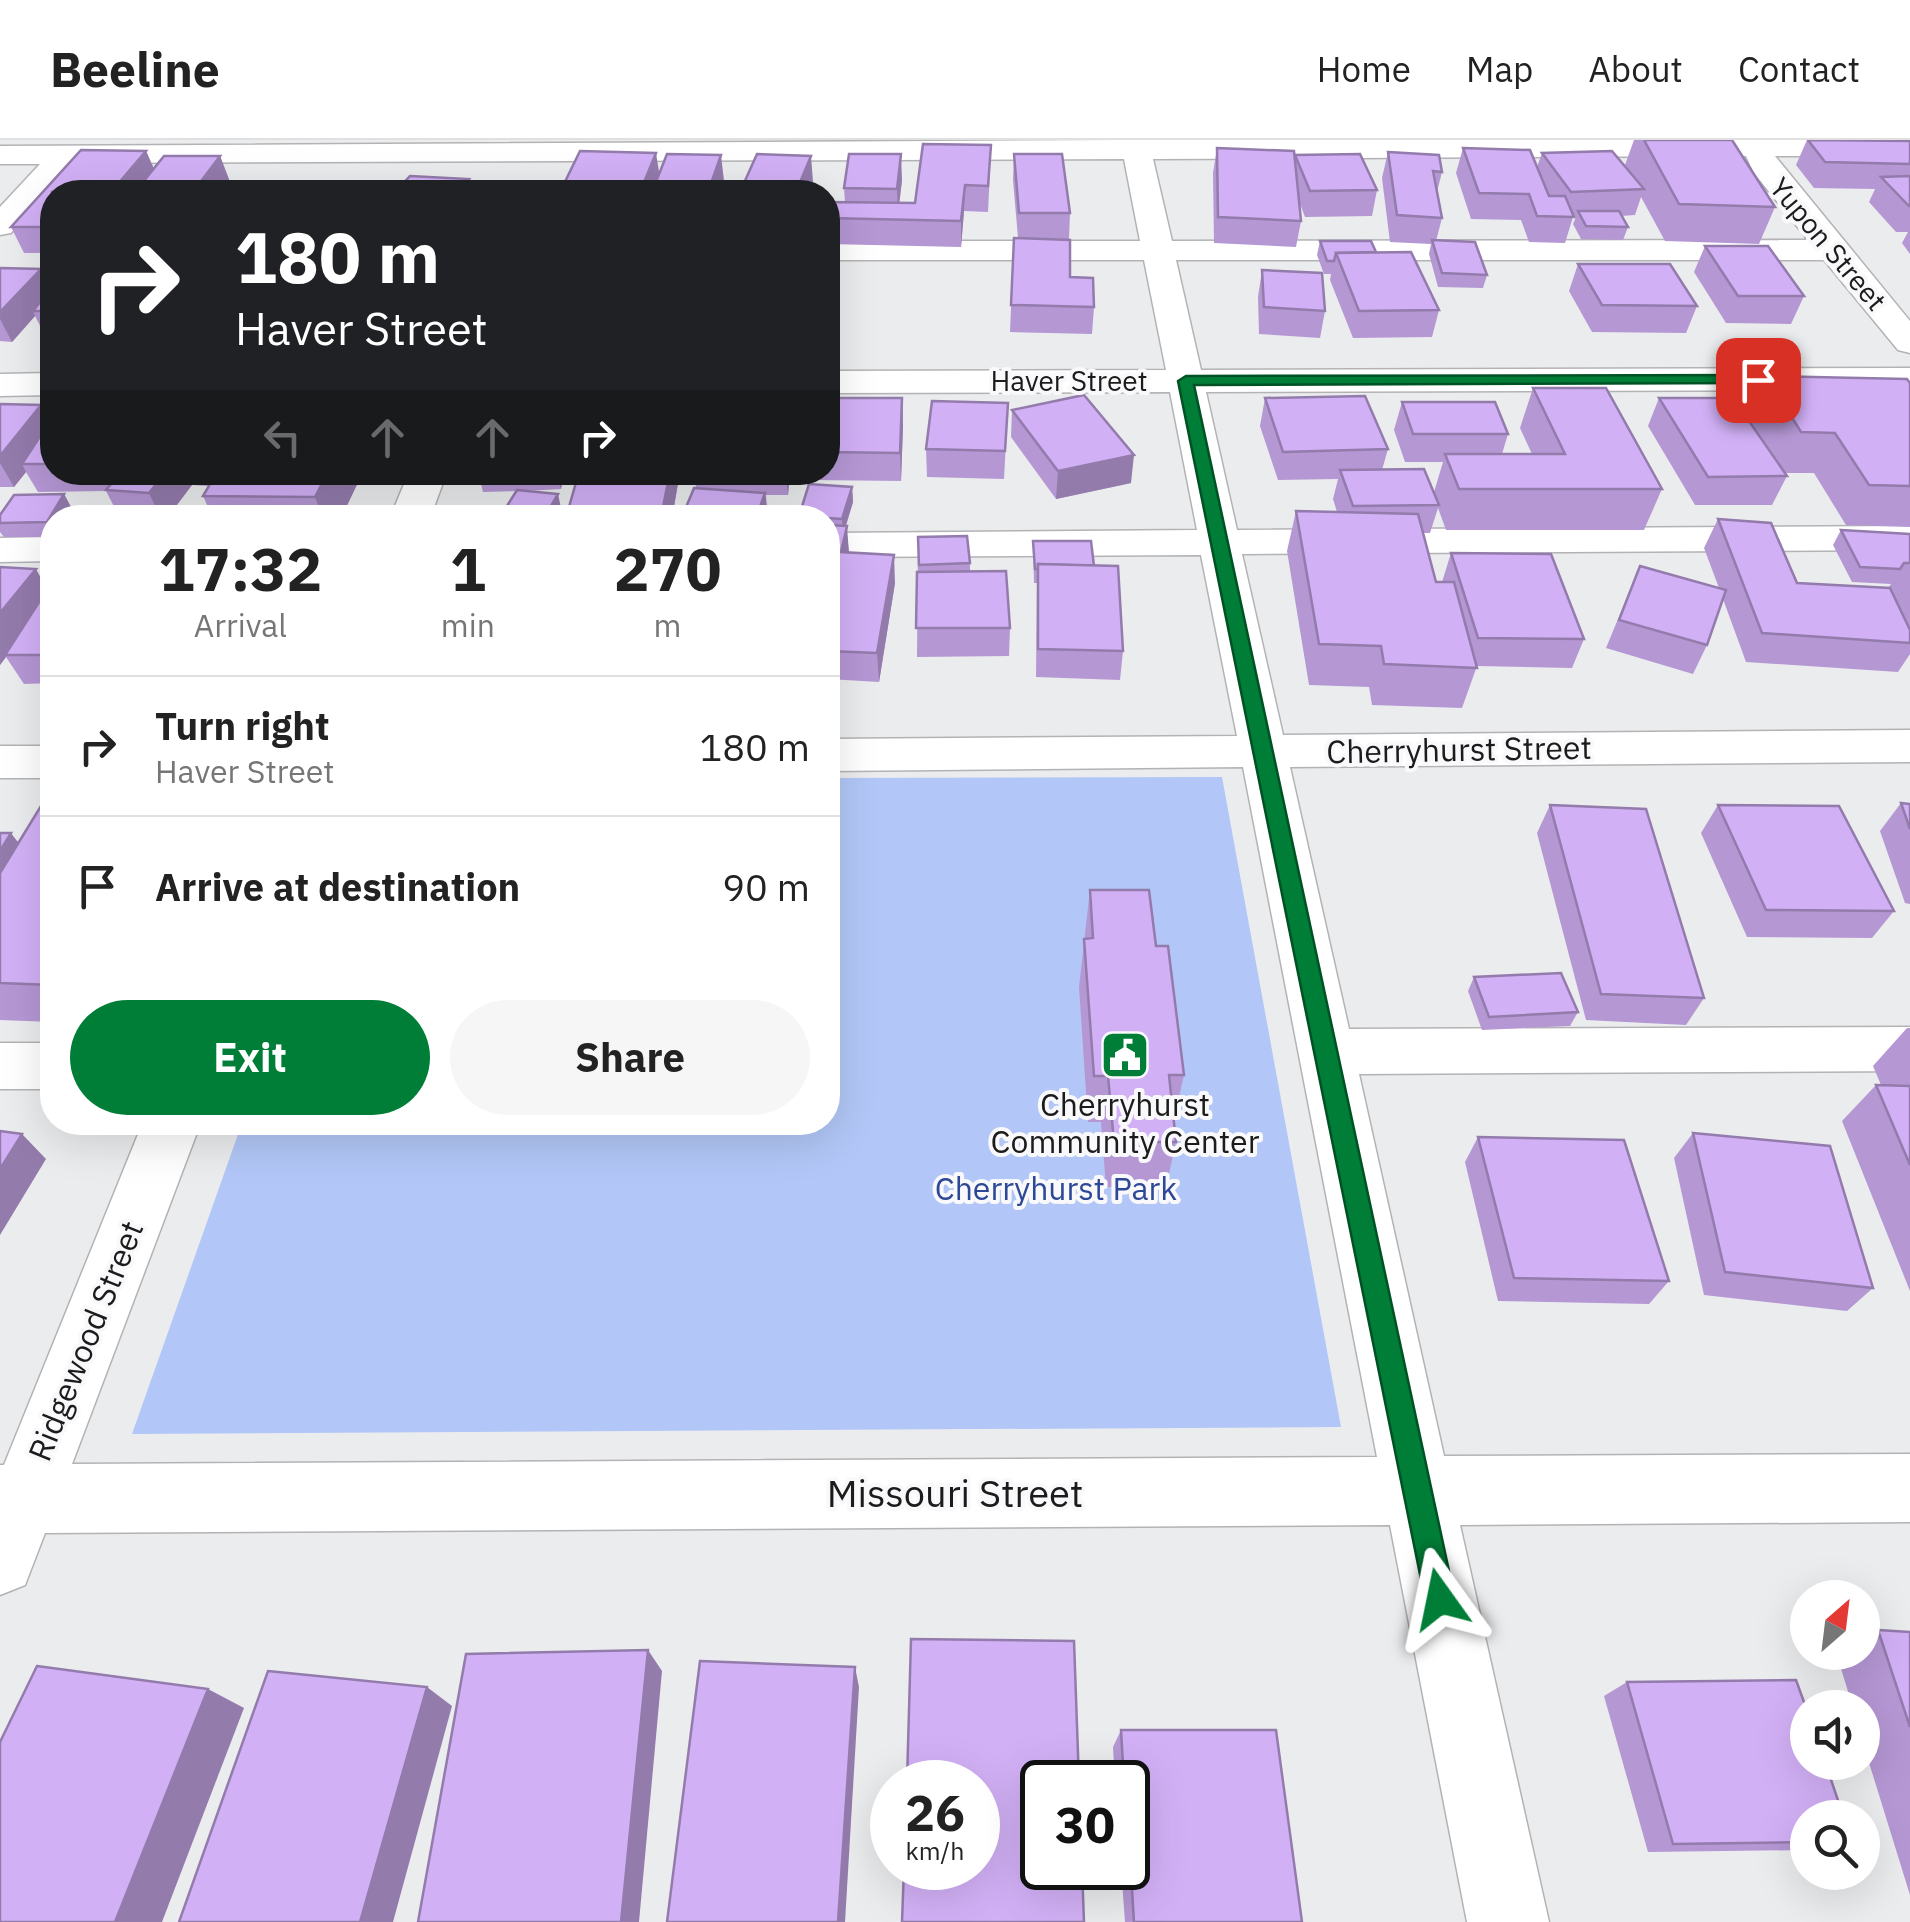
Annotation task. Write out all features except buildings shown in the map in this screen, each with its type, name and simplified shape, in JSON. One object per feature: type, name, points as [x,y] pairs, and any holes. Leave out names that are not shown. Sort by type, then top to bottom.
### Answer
[{"type":"street","points":[[1136,144],[1508,1922]]},
{"type":"street","points":[[0,155],[550,165],[1136,144],[1910,147]]},
{"type":"street","name":"Yupon Street","points":[[1756,144],[1764,167],[1910,343]]},
{"type":"street","points":[[41,180],[64,155]]},
{"type":"street","points":[[0,226],[40,182]]},
{"type":"street","points":[[840,252],[1833,250]]},
{"type":"street","name":"Haver Street","points":[[840,382],[1910,379]]},
{"type":"street","points":[[0,384],[40,384]]},
{"type":"street","points":[[840,544],[1910,538]]},
{"type":"street","points":[[0,550],[40,549]]},
{"type":"street","name":"Cherryhurst Street","points":[[840,755],[1910,746]]},
{"type":"street","points":[[0,762],[40,762]]},
{"type":"street","points":[[1326,1052],[1910,1049]]},
{"type":"street","points":[[0,1066],[40,1066]]},
{"type":"street","name":"Ridgewood Street","points":[[8,1519],[167,1135]]},
{"type":"street","name":"Missouri Street","points":[[8,1519],[1418,1491],[1910,1488]]},
{"type":"green space","name":"Cherryhurst Park","points":[[1222,777],[1341,1427],[132,1434],[238,1135],[840,1135],[840,778]]},
{"type":"place","name":"Cherryhurst Community Center","points":[[1125,1055]]},
{"type":"route","points":[[1440,1599],[1186,381],[1758,380]]}]
